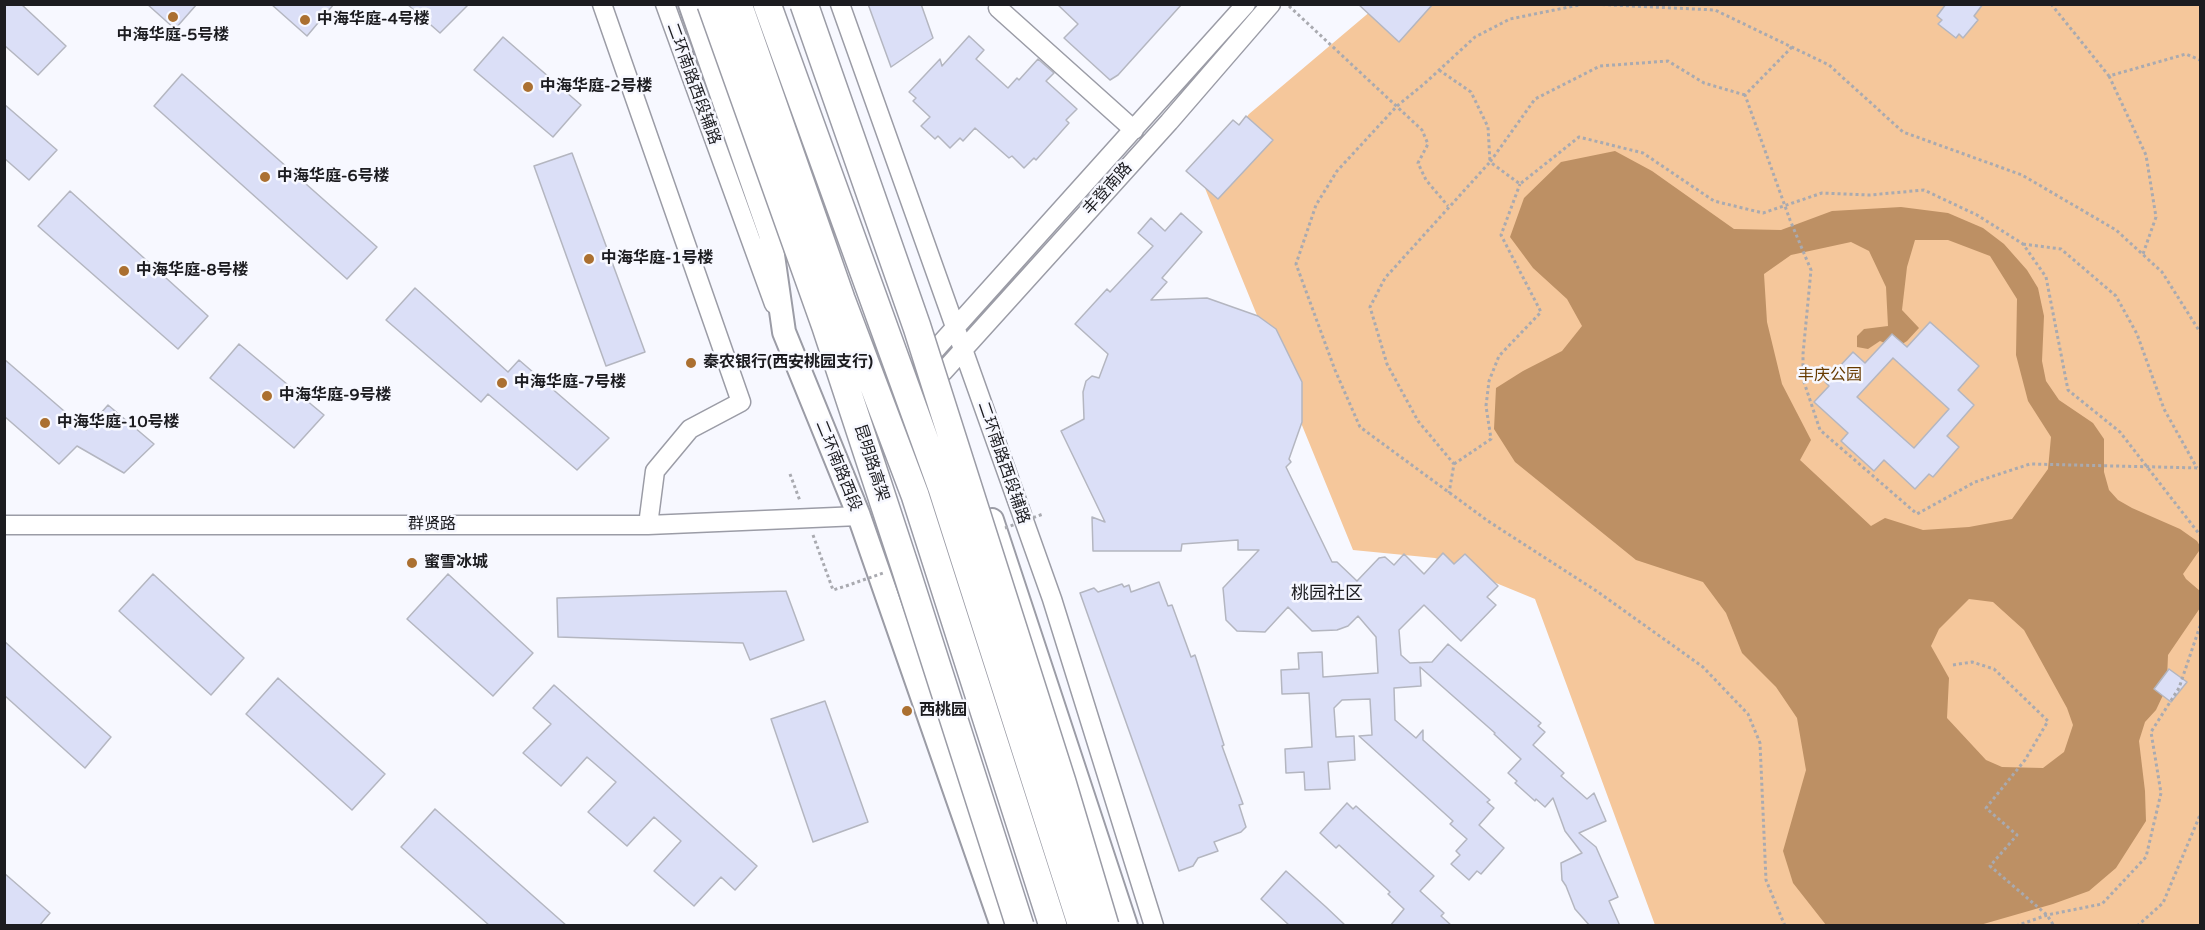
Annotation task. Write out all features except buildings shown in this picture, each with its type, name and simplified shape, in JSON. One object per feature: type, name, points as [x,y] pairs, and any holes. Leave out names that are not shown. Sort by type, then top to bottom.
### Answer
[{"type":"highway","name":"昆明路高架","points":[[711,4],[829,338],[906,567],[1020,926]]},
{"type":"highway","points":[[738,4],[841,299],[915,495],[1053,926]]},
{"type":"highway","points":[[766,4],[942,488],[1082,926]]},
{"type":"highway","points":[[804,4],[917,327],[1106,926]]},
{"type":"main road","name":"二环南路西段","points":[[690,4],[770,234],[784,332],[859,516],[1002,926]]},
{"type":"main road","points":[[810,4],[943,372],[1126,926]]},
{"type":"street","points":[[602,4],[741,402],[690,429],[655,471],[648,525]]},
{"type":"street","name":"二环南路西段辅路","points":[[664,4],[784,332]]},
{"type":"street","name":"二环南路西段辅路","points":[[840,4],[1052,599],[1154,926]]},
{"type":"street","name":"丰登南路","points":[[935,350],[1246,4]]},
{"type":"street","name":"丰登南路","points":[[943,372],[1169,122],[1271,4]]},
{"type":"street","points":[[998,8],[1134,130]]},
{"type":"street","name":"群贤路","points":[[4,525],[648,525],[859,516]]},
{"type":"path","points":[[1288,4],[1422,130],[1428,144],[1418,164],[1426,180],[1448,206]]},
{"type":"path","points":[[1584,4],[1510,19],[1475,37],[1397,106],[1337,171],[1316,205],[1296,264],[1335,370],[1360,427],[1488,521],[1598,592],[1703,667],[1748,714],[1760,743],[1766,880],[1785,926]]},
{"type":"path","points":[[1590,4],[1715,10],[1829,64],[1903,132],[2022,175],[2116,230],[2162,272],[2200,332]]},
{"type":"path","points":[[1715,10],[1720,4]]},
{"type":"path","points":[[2052,4],[2109,75],[2146,155],[2156,217],[2143,254]]},
{"type":"path","points":[[1745,95],[1792,47]]},
{"type":"path","points":[[2109,75],[2186,54],[2200,60]]},
{"type":"path","points":[[1454,464],[1418,421],[1388,364],[1370,307],[1385,278],[1490,162],[1535,99],[1600,66],[1668,61],[1704,84],[1745,95]]},
{"type":"path","points":[[1439,70],[1471,92],[1488,127],[1490,162]]},
{"type":"path","points":[[1745,95],[1790,220],[1812,270],[1803,354],[1803,380],[1820,430],[1917,514],[1975,482],[2030,464],[2199,468]]},
{"type":"path","points":[[1449,493],[1454,464],[1491,440],[1487,398],[1489,381],[1499,356],[1540,312],[1501,235],[1521,184],[1579,137],[1643,153],[1714,201],[1763,213],[1822,193],[1870,195],[1924,190],[1977,215],[2023,243],[2061,249],[2116,296],[2137,334],[2164,410],[2199,468]]},
{"type":"path","points":[[1490,162],[1521,184]]},
{"type":"path","points":[[2023,243],[2046,277],[2068,390],[2120,432],[2200,535]]},
{"type":"path","points":[[2016,926],[2047,915],[2102,904],[2146,857],[2161,793],[2151,732],[2179,688],[2200,626]]},
{"type":"path","points":[[1953,665],[1972,662],[1994,669],[2048,721],[2025,760],[1986,808],[2018,834],[1990,866],[2047,915],[2054,926]]},
{"type":"path","points":[[2138,926],[2163,903],[2200,814]]},
{"type":"green space","name":"丰庆公园","points":[[1378,5],[2200,5],[2200,925],[1655,925],[1535,599],[1435,558],[1353,550],[1200,176],[1249,114]]},
{"type":"shaded area","points":[[1615,151],[1652,171],[1734,229],[1781,230],[1832,211],[1901,207],[1948,213],[1983,228],[2004,244],[2027,270],[2038,288],[2044,316],[2042,361],[2046,381],[2059,400],[2093,423],[2104,439],[2104,472],[2109,490],[2118,500],[2132,508],[2180,529],[2197,541],[2200,546],[2183,574],[2200,591],[2200,608],[2168,655],[2164,693],[2156,710],[2145,722],[2139,741],[2146,821],[2116,868],[2089,891],[1980,925],[1826,925],[1793,883],[1783,851],[1806,770],[1797,718],[1776,687],[1742,653],[1726,613],[1703,582],[1636,560],[1515,462],[1494,429],[1496,388],[1562,351],[1582,326],[1567,299],[1533,268],[1510,237],[1524,198],[1561,162]],"holes":[[[1915,240],[1948,240],[1990,256],[2017,299],[2016,355],[2028,401],[2051,437],[2048,469],[2012,519],[1969,527],[1923,530],[1885,518],[1871,526],[1800,460],[1811,440],[1782,384],[1767,322],[1764,274],[1791,255],[1851,242],[1869,251],[1886,287],[1888,326],[1864,329],[1857,336],[1857,347],[1868,349],[1880,341],[1896,348],[1907,341],[1919,328],[1902,310],[1907,267]],[[1969,599],[1993,602],[2024,630],[2067,708],[2073,725],[2064,752],[2043,768],[2002,767],[1986,760],[1947,718],[1949,678],[1931,646],[1939,629]]]},
{"type":"place","name":"中海华庭-5号楼","points":[[173,17]]},
{"type":"place","name":"中海华庭-4号楼","points":[[305,20]]},
{"type":"place","name":"中海华庭-2号楼","points":[[528,87]]},
{"type":"place","name":"中海华庭-6号楼","points":[[265,177]]},
{"type":"place","name":"中海华庭-1号楼","points":[[589,259]]},
{"type":"place","name":"中海华庭-8号楼","points":[[124,271]]},
{"type":"place","name":"秦农银行(西安桃园支行)","points":[[691,363]]},
{"type":"place","name":"中海华庭-7号楼","points":[[502,383]]},
{"type":"place","name":"中海华庭-9号楼","points":[[267,396]]},
{"type":"place","name":"中海华庭-10号楼","points":[[45,423]]},
{"type":"place","name":"蜜雪冰城","points":[[412,563]]},
{"type":"place","name":"西桃园","points":[[907,711]]},
{"type":"district","name":"桃园社区","points":[[1327,594]]}]
